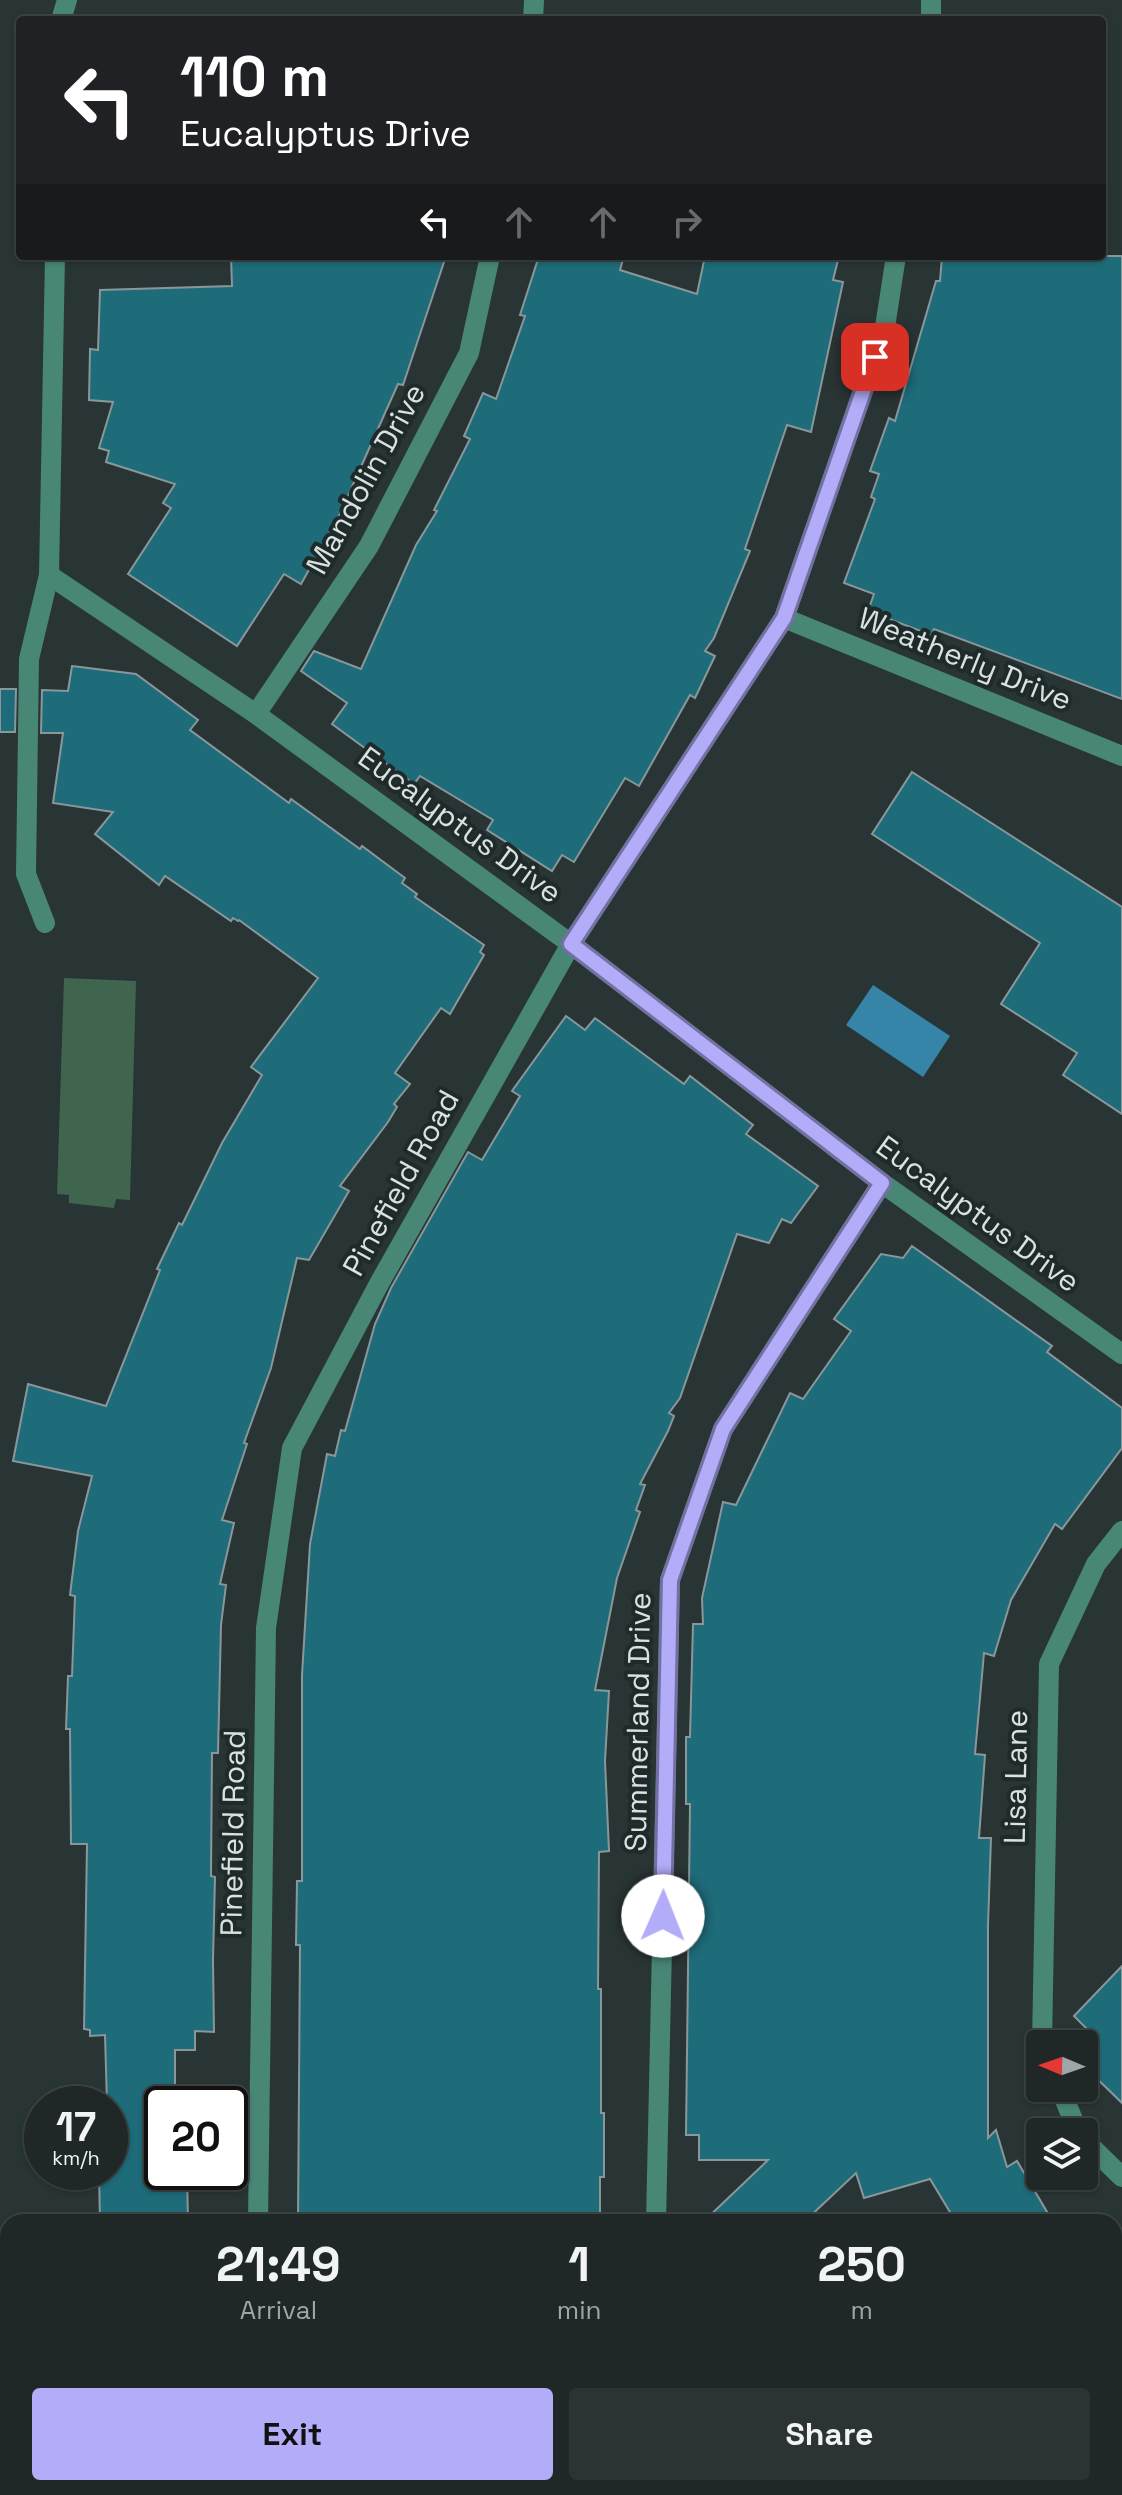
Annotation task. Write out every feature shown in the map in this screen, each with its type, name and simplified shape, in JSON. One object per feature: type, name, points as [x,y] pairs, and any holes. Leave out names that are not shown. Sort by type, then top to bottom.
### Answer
[{"type":"lane","points":[[45,923],[26,874],[29,659],[49,575],[55,260]]},
{"type":"lane","name":"Mandolin Drive","points":[[256,714],[369,546],[469,353],[489,260]]},
{"type":"lane","name":"Pinefield Road","points":[[258,2214],[266,1628],[292,1448],[380,1282],[571,944],[784,618],[885,327],[895,260]]},
{"type":"lane","name":"Eucalyptus Drive","points":[[49,575],[256,714],[571,944],[882,1183],[1122,1354]]},
{"type":"lane","name":"Weatherly Drive","points":[[784,618],[1122,756]]},
{"type":"lane","name":"Summerland Drive","points":[[656,2214],[670,1580],[723,1429],[882,1183]]},
{"type":"lane","name":"Lisa Lane","points":[[1042,2030],[1049,1664],[1096,1564],[1122,1531]]},
{"type":"lane","points":[[1098,2154],[1122,2177]]},
{"type":"green space","points":[[64,978],[136,981],[130,1200],[116,1199],[114,1208],[69,1203],[69,1195],[57,1194]]},
{"type":"water","points":[[873,985],[950,1036],[923,1077],[846,1025]]},
{"type":"building","points":[[1106,256],[1122,256],[1122,699],[934,629],[931,635],[868,611],[874,594],[844,583],[875,499],[871,497],[879,474],[870,471],[889,418],[895,421],[936,281],[940,281],[942,260],[1106,260]]},
{"type":"building","points":[[231,260],[445,260],[403,385],[398,384],[338,518],[301,584],[284,574],[237,646],[128,574],[171,508],[163,503],[175,484],[106,462],[109,451],[99,448],[113,402],[89,400],[90,349],[98,350],[100,290],[232,286]]},
{"type":"building","points":[[538,260],[623,260],[620,270],[697,294],[704,260],[838,260],[833,280],[843,282],[811,432],[787,425],[745,549],[750,551],[714,638],[705,651],[715,656],[695,698],[690,695],[639,786],[625,778],[574,862],[562,855],[552,871],[487,830],[493,820],[420,776],[414,784],[332,724],[347,703],[301,671],[314,651],[361,669],[416,545],[437,511],[434,510],[470,439],[464,436],[483,393],[496,399],[525,316],[520,315]]},
{"type":"building","points":[[72,666],[136,674],[198,720],[190,730],[289,803],[291,799],[360,849],[362,846],[405,878],[402,883],[417,894],[415,897],[484,945],[480,952],[484,955],[450,1014],[441,1008],[395,1073],[410,1084],[394,1104],[397,1107],[388,1122],[340,1186],[349,1191],[309,1260],[297,1258],[271,1368],[244,1443],[247,1444],[222,1520],[234,1523],[220,1584],[226,1585],[221,1625],[218,1753],[212,1753],[214,2032],[195,2031],[195,2050],[175,2050],[175,2086],[144,2086],[144,2190],[187,2190],[188,2214],[100,2214],[99,2190],[128,2190],[128,2086],[106,2086],[105,2035],[90,2036],[90,2030],[84,2029],[87,1844],[71,1844],[70,1729],[66,1729],[68,1676],[72,1676],[75,1596],[70,1595],[78,1531],[92,1476],[13,1461],[28,1384],[106,1406],[160,1270],[157,1269],[222,1143],[262,1075],[251,1067],[318,978],[239,920],[233,918],[231,921],[165,876],[159,885],[95,834],[113,812],[53,803],[63,733],[41,733],[42,690],[68,691]]},
{"type":"building","points":[[0,689],[16,689],[15,732],[0,732]]},
{"type":"building","points":[[912,772],[1122,907],[1122,1114],[1063,1075],[1077,1053],[1001,1004],[1040,943],[872,834]]},
{"type":"building","points":[[566,1016],[585,1030],[595,1018],[684,1084],[690,1076],[753,1125],[746,1134],[818,1186],[791,1223],[782,1219],[769,1243],[737,1234],[680,1398],[669,1413],[674,1416],[640,1484],[645,1485],[636,1510],[640,1512],[617,1578],[595,1690],[609,1691],[605,1761],[609,1851],[599,1852],[598,1989],[601,1989],[601,2113],[604,2113],[604,2177],[600,2177],[600,2214],[298,2214],[300,1945],[296,1945],[297,1881],[302,1881],[302,1675],[310,1544],[327,1454],[335,1456],[341,1430],[345,1431],[375,1324],[391,1288],[468,1152],[482,1160],[520,1096],[512,1091]]},
{"type":"building","points":[[912,1246],[1052,1346],[1047,1352],[1122,1408],[1122,1448],[1062,1529],[1055,1524],[1011,1600],[994,1656],[984,1653],[975,1754],[985,1755],[979,1838],[991,1838],[988,2138],[996,2130],[1007,2167],[1017,2161],[1026,2176],[1026,2190],[1034,2190],[1048,2214],[951,2214],[930,2179],[864,2198],[856,2173],[812,2214],[711,2214],[768,2160],[699,2160],[699,2135],[686,2135],[690,1804],[686,1804],[686,1737],[690,1737],[693,1624],[703,1624],[702,1598],[723,1502],[736,1505],[790,1393],[803,1399],[851,1331],[834,1319],[881,1254],[903,1258]]},
{"type":"building","points":[[1122,1966],[1122,2103],[1098,2080],[1098,2030],[1088,2030],[1074,2016]]},
{"type":"route","points":[[663,1916],[670,1580],[723,1429],[882,1183],[571,944],[784,618],[875,357]]}]
